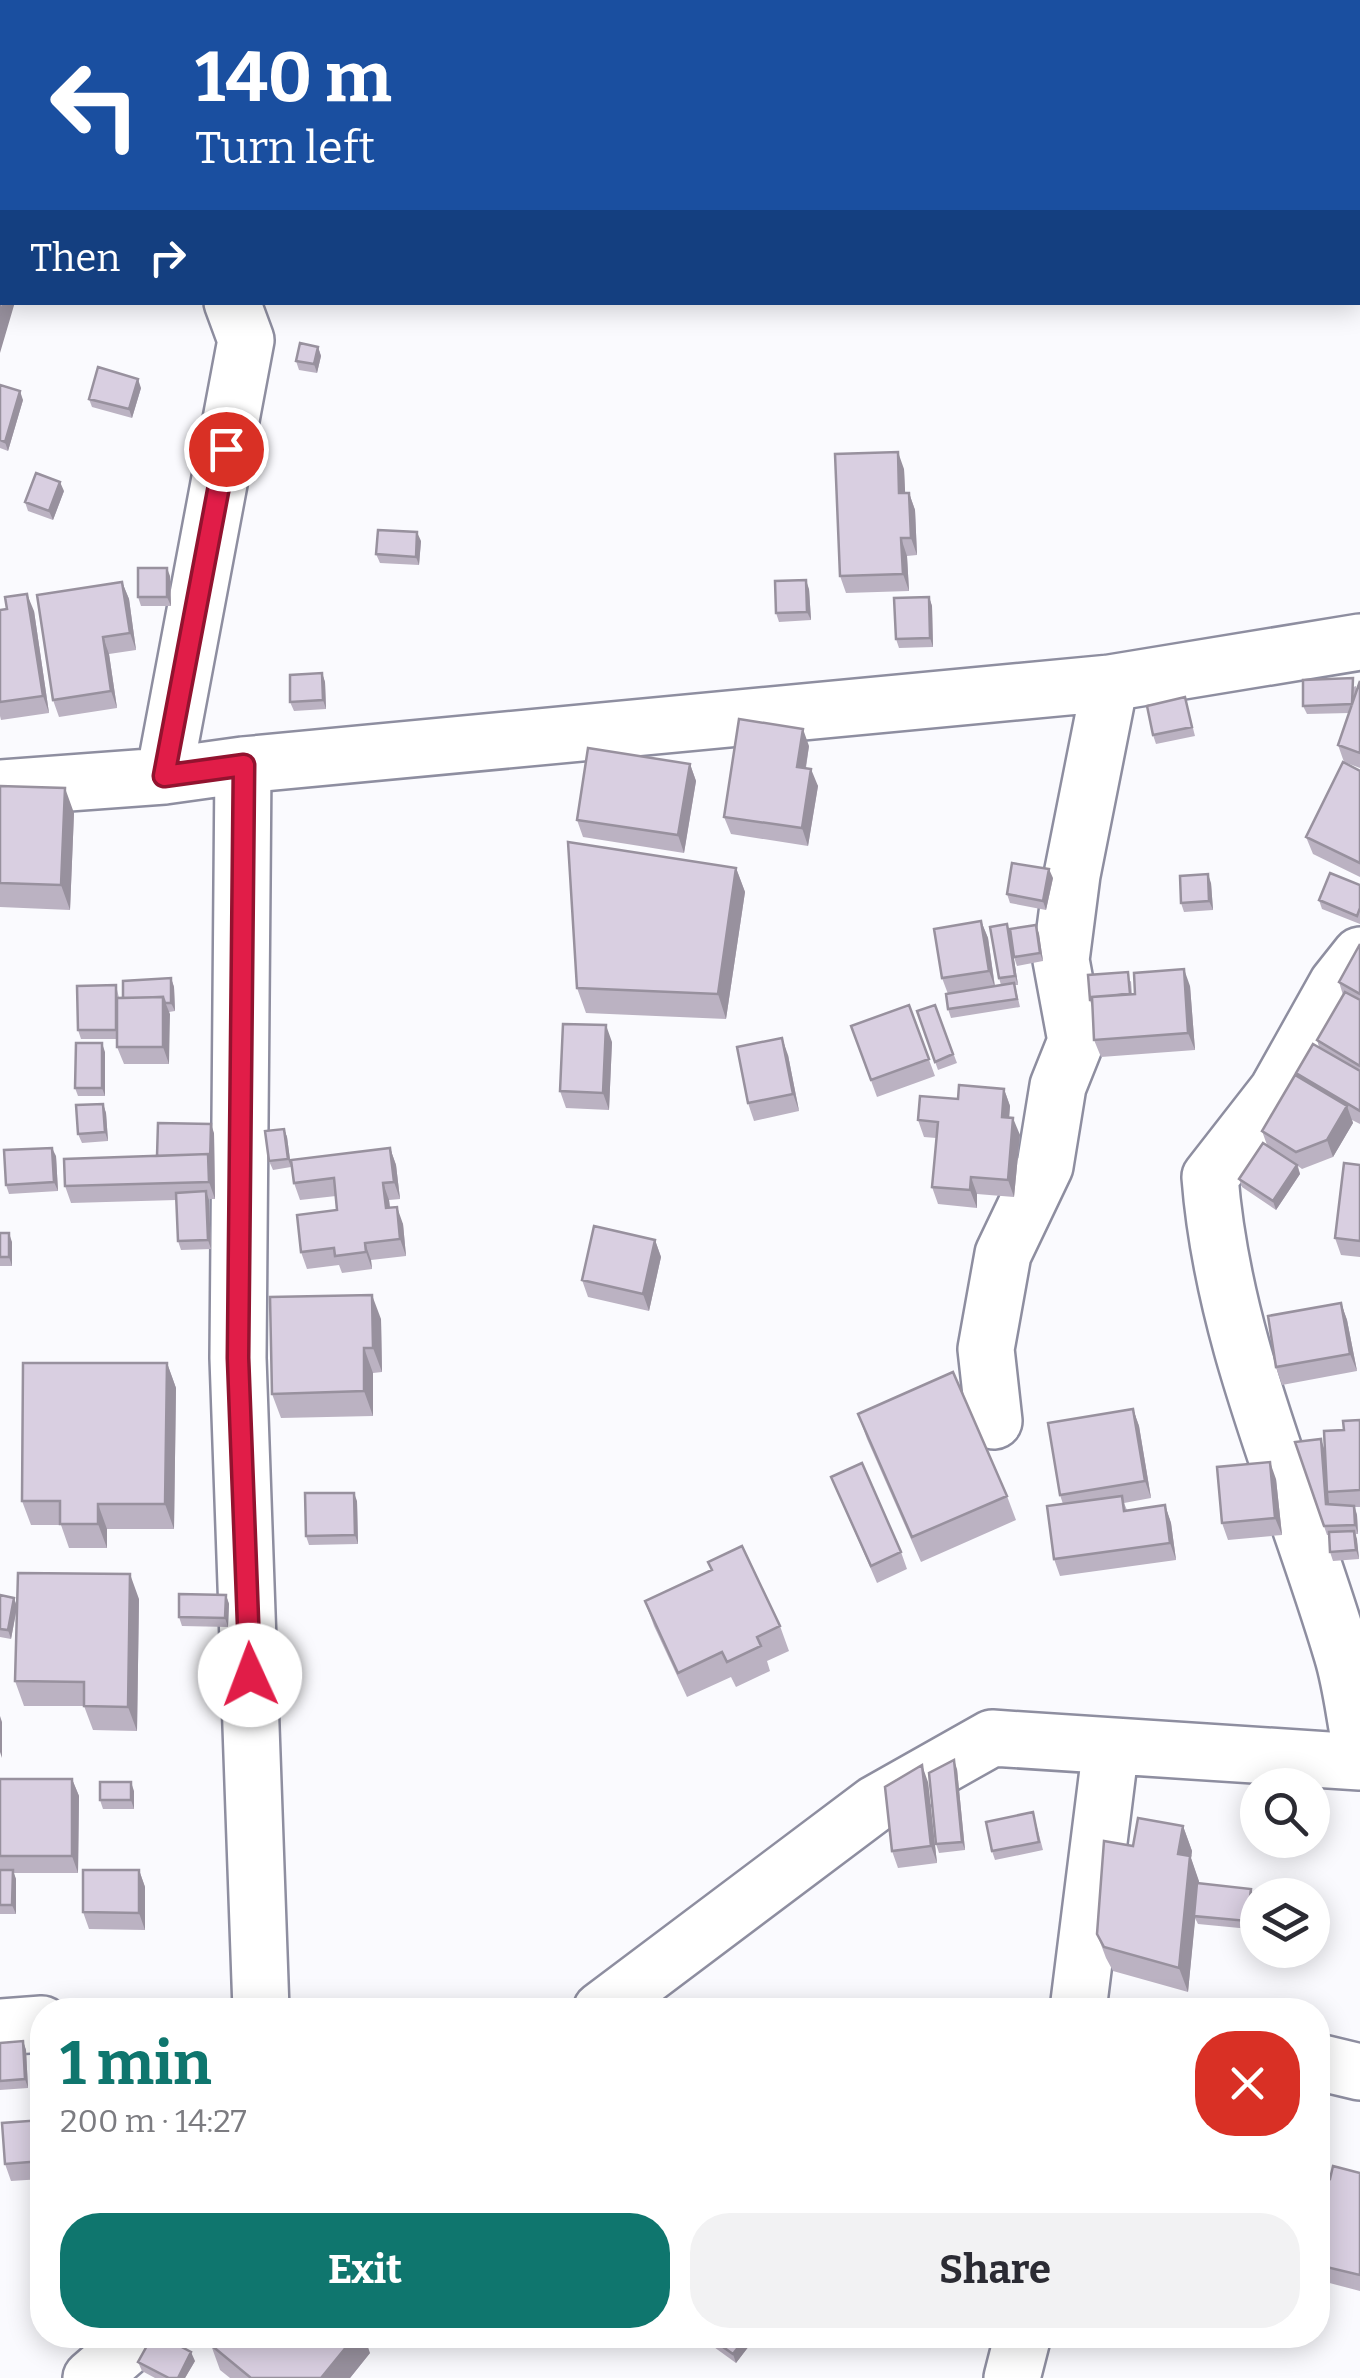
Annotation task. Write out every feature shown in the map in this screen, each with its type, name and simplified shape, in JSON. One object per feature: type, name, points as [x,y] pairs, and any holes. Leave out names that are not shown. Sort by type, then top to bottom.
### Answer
[{"type":"street","points":[[164,776],[246,340],[233,305]]},
{"type":"street","points":[[0,788],[164,776],[244,765],[1110,683],[1360,642]]},
{"type":"street","points":[[994,1420],[986,1349],[1003,1254],[1045,1166],[1058,1086],[1076,1041],[1061,960],[1072,875],[1110,683]]},
{"type":"street","points":[[244,765],[238,1358],[261,1998]]},
{"type":"street","points":[[1360,955],[1337,984],[1277,1091],[1210,1177],[1215,1237],[1242,1355],[1344,1658],[1360,1744]]},
{"type":"street","points":[[617,1998],[875,1804],[992,1738],[1360,1762]]},
{"type":"street","points":[[1080,1998],[1111,1746]]},
{"type":"street","points":[[0,2026],[30,2025]]},
{"type":"street","points":[[1330,2065],[1360,2072]]},
{"type":"street","points":[[98,2376],[127,2348]]},
{"type":"street","points":[[1012,2378],[1020,2348]]},
{"type":"building","points":[[300,343],[318,347],[314,364],[296,361]]},
{"type":"building","points":[[98,367],[138,379],[129,409],[89,399]]},
{"type":"building","points":[[0,385],[20,391],[5,442],[0,440]]},
{"type":"building","points":[[898,452],[899,493],[909,493],[911,538],[901,538],[903,574],[840,576],[835,454]]},
{"type":"building","points":[[36,473],[60,482],[49,511],[25,502]]},
{"type":"building","points":[[378,530],[417,532],[416,557],[376,554]]},
{"type":"building","points":[[138,568],[167,568],[167,597],[138,597]]},
{"type":"building","points":[[806,580],[807,612],[776,613],[775,581]]},
{"type":"building","points":[[122,582],[130,633],[103,637],[111,691],[53,700],[37,595]]},
{"type":"building","points":[[27,594],[43,696],[0,702],[0,610],[7,609],[5,597]]},
{"type":"building","points":[[929,597],[930,638],[896,639],[894,598]]},
{"type":"building","points":[[322,673],[323,700],[290,702],[290,675]]},
{"type":"building","points":[[1353,678],[1352,704],[1303,706],[1303,680]]},
{"type":"building","points":[[1360,681],[1360,753],[1338,745]]},
{"type":"building","points":[[1185,697],[1192,727],[1153,735],[1147,706]]},
{"type":"building","points":[[739,719],[803,729],[797,767],[811,769],[802,828],[724,817]]},
{"type":"building","points":[[588,748],[690,764],[678,835],[577,820]]},
{"type":"building","points":[[1343,762],[1360,771],[1360,863],[1306,837]]},
{"type":"building","points":[[0,786],[65,788],[61,885],[0,883]]},
{"type":"building","points":[[568,842],[736,868],[718,994],[577,988]]},
{"type":"building","points":[[1012,863],[1049,869],[1043,901],[1007,894]]},
{"type":"building","points":[[1330,873],[1360,885],[1357,916],[1319,900]]},
{"type":"building","points":[[1208,874],[1209,901],[1181,903],[1180,876]]},
{"type":"building","points":[[981,921],[989,971],[942,978],[934,929]]},
{"type":"building","points":[[1007,924],[1015,976],[999,978],[990,927]]},
{"type":"building","points":[[1036,925],[1040,953],[1014,957],[1010,929]]},
{"type":"building","points":[[1360,944],[1360,994],[1339,982]]},
{"type":"building","points":[[1184,969],[1188,1033],[1094,1040],[1092,997],[1135,994],[1134,973]]},
{"type":"building","points":[[1128,972],[1130,994],[1090,1000],[1088,975]]},
{"type":"building","points":[[171,978],[171,1003],[165,1003],[163,997],[123,998],[123,981]]},
{"type":"building","points":[[1014,983],[1017,999],[948,1009],[946,994]]},
{"type":"building","points":[[116,985],[116,1030],[78,1030],[77,986]]},
{"type":"building","points":[[1345,992],[1360,1000],[1360,1066],[1317,1040]]},
{"type":"building","points":[[163,997],[163,1047],[117,1047],[117,998]]},
{"type":"building","points":[[909,1005],[929,1059],[871,1080],[851,1026]]},
{"type":"building","points":[[935,1005],[953,1054],[935,1062],[917,1011]]},
{"type":"building","points":[[563,1024],[606,1025],[603,1093],[560,1091]]},
{"type":"building","points":[[782,1038],[793,1094],[748,1103],[737,1047]]},
{"type":"building","points":[[76,1043],[102,1043],[102,1088],[75,1088]]},
{"type":"building","points":[[1313,1044],[1360,1071],[1360,1111],[1296,1073]]},
{"type":"building","points":[[1295,1075],[1347,1106],[1327,1140],[1296,1152],[1262,1131]]},
{"type":"building","points":[[959,1085],[1004,1089],[1002,1117],[1013,1118],[1008,1180],[971,1177],[970,1190],[932,1187],[938,1122],[918,1120],[920,1096],[958,1099]]},
{"type":"building","points":[[103,1104],[105,1132],[78,1134],[76,1105]]},
{"type":"building","points":[[158,1123],[211,1124],[210,1161],[208,1154],[157,1156]]},
{"type":"building","points":[[284,1129],[288,1159],[269,1161],[265,1131]]},
{"type":"building","points":[[1263,1143],[1297,1165],[1273,1201],[1239,1179]]},
{"type":"building","points":[[52,1148],[54,1182],[6,1185],[4,1150]]},
{"type":"building","points":[[390,1148],[394,1182],[383,1183],[386,1208],[397,1207],[400,1239],[365,1243],[366,1252],[335,1256],[334,1248],[301,1252],[297,1215],[337,1210],[334,1178],[294,1183],[291,1160]]},
{"type":"building","points":[[208,1154],[209,1182],[65,1186],[64,1159]]},
{"type":"building","points":[[1344,1163],[1360,1165],[1360,1241],[1335,1238]]},
{"type":"building","points":[[206,1191],[208,1240],[178,1241],[176,1193]]},
{"type":"building","points":[[594,1226],[655,1240],[643,1294],[582,1280]]},
{"type":"building","points":[[0,1233],[9,1233],[9,1257],[0,1257]]},
{"type":"building","points":[[372,1295],[373,1348],[364,1348],[364,1391],[272,1394],[270,1297]]},
{"type":"building","points":[[1341,1303],[1350,1354],[1276,1367],[1268,1316]]},
{"type":"building","points":[[23,1363],[167,1363],[165,1504],[98,1504],[98,1524],[60,1524],[60,1501],[22,1501]]},
{"type":"building","points":[[953,1372],[1007,1496],[912,1537],[858,1414]]},
{"type":"building","points":[[1133,1409],[1145,1481],[1060,1495],[1048,1423]]},
{"type":"building","points":[[1360,1420],[1360,1490],[1327,1492],[1324,1431],[1344,1430],[1343,1421]]},
{"type":"building","points":[[1321,1439],[1326,1504],[1354,1506],[1355,1525],[1324,1526],[1295,1442]]},
{"type":"building","points":[[1270,1462],[1275,1518],[1222,1523],[1217,1467]]},
{"type":"building","points":[[862,1463],[901,1552],[871,1566],[831,1477]]},
{"type":"building","points":[[305,1493],[354,1493],[355,1535],[306,1536]]},
{"type":"building","points":[[1122,1496],[1124,1511],[1165,1505],[1170,1543],[1054,1559],[1047,1506]]},
{"type":"building","points":[[1354,1531],[1356,1550],[1330,1552],[1329,1532]]},
{"type":"building","points":[[742,1546],[780,1626],[757,1637],[761,1646],[727,1662],[722,1652],[678,1673],[645,1601],[712,1570],[708,1562]]},
{"type":"building","points":[[18,1573],[130,1574],[128,1707],[84,1706],[84,1682],[15,1681]]},
{"type":"building","points":[[179,1594],[226,1595],[225,1618],[179,1617]]},
{"type":"building","points":[[0,1595],[14,1598],[8,1630],[0,1629]]},
{"type":"building","points":[[954,1760],[962,1842],[936,1844],[929,1773]]},
{"type":"building","points":[[922,1765],[931,1846],[892,1851],[885,1787]]},
{"type":"building","points":[[0,1779],[72,1779],[72,1856],[0,1856]]},
{"type":"building","points":[[100,1782],[131,1782],[131,1800],[100,1800]]},
{"type":"building","points":[[1033,1812],[1039,1842],[992,1851],[986,1822]]},
{"type":"building","points":[[1138,1818],[1183,1826],[1178,1854],[1190,1856],[1179,1968],[1104,1947],[1097,1934],[1104,1841],[1133,1846]]},
{"type":"building","points":[[0,1870],[13,1870],[12,1905],[0,1905]]},
{"type":"building","points":[[83,1870],[139,1870],[139,1913],[83,1912]]},
{"type":"building","points":[[1197,1883],[1240,1888],[1240,1920],[1194,1916]]},
{"type":"building","points":[[23,2041],[25,2079],[0,2081],[0,2043]]},
{"type":"building","points":[[30,2121],[30,2162],[5,2164],[2,2123]]},
{"type":"building","points":[[1333,2166],[1360,2173],[1360,2275],[1330,2268]]},
{"type":"building","points":[[146,2348],[183,2348],[191,2352],[178,2378],[169,2378],[138,2362]]},
{"type":"building","points":[[215,2348],[345,2348],[321,2378],[251,2378]]},
{"type":"route","points":[[226,449],[164,776],[244,765],[238,1358],[250,1675]]}]
